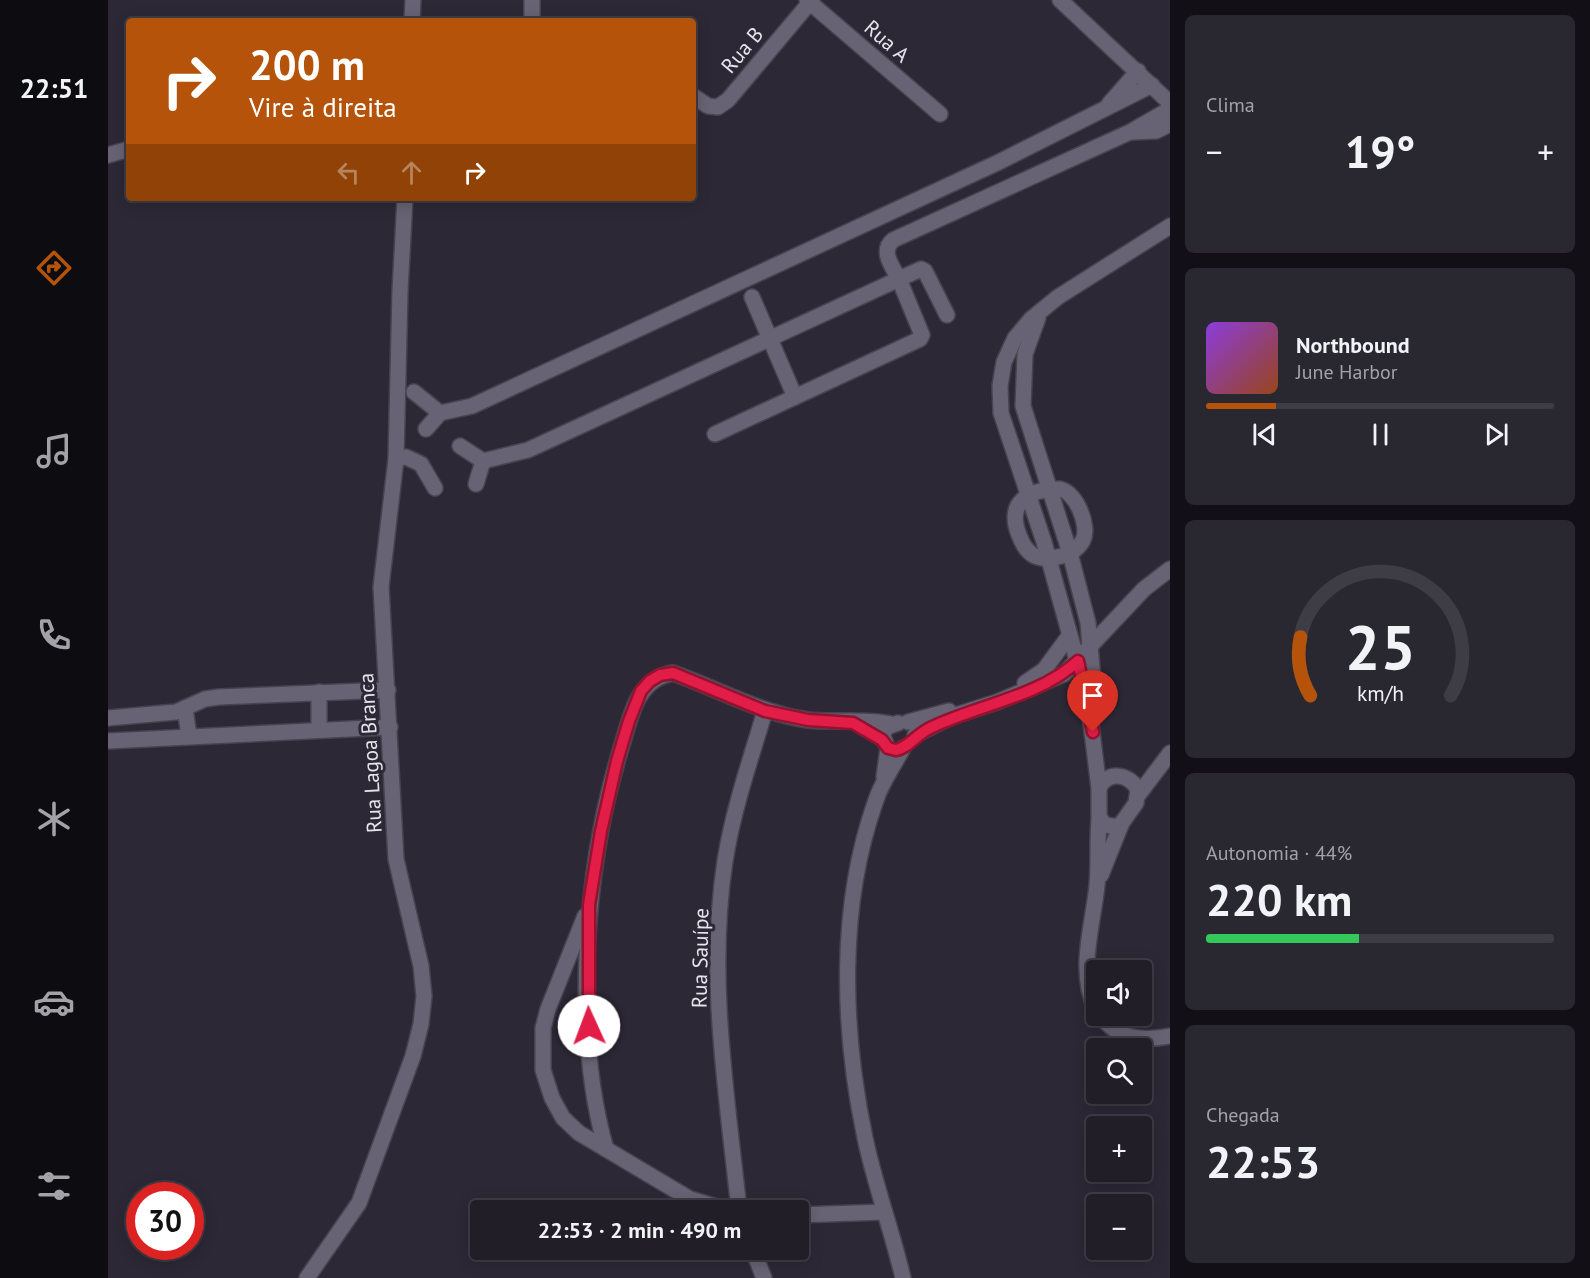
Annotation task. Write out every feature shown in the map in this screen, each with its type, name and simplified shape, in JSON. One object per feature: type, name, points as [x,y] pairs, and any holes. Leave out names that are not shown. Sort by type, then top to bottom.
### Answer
[{"type":"street","points":[[412,0],[412,18]]},
{"type":"street","points":[[532,0],[532,18]]},
{"type":"street","points":[[1060,0],[1170,103]]},
{"type":"street","name":"Rua B","points":[[696,98],[708,106],[718,107],[728,100],[810,1]]},
{"type":"street","name":"Rua A","points":[[810,1],[940,114]]},
{"type":"street","points":[[1103,111],[1138,72]]},
{"type":"street","points":[[426,429],[440,413],[472,406],[1103,111],[1152,85]]},
{"type":"street","points":[[715,434],[920,339],[922,334],[886,252],[887,245],[893,240],[1130,132],[1170,109]]},
{"type":"street","points":[[1130,132],[1142,134],[1156,131],[1170,124]]},
{"type":"street","points":[[108,155],[126,150]]},
{"type":"street","name":"Rua Lagoa Branca","points":[[307,1278],[359,1203],[413,1056],[421,1024],[424,996],[421,966],[396,859],[381,572],[396,459],[405,201]]},
{"type":"street","points":[[1139,794],[1135,785],[1122,777],[1102,758],[1095,719],[1069,636],[1049,559],[1001,413],[1000,386],[1004,362],[1015,338],[1042,310],[1170,225]]},
{"type":"street","points":[[460,446],[483,461],[528,450],[921,269],[925,271],[947,315]]},
{"type":"street","points":[[752,297],[768,340],[795,398]]},
{"type":"street","points":[[1042,310],[1025,354],[1021,390],[1025,417],[1070,553],[1088,623],[1099,788],[1098,883],[1088,960]]},
{"type":"street","points":[[414,392],[440,413]]},
{"type":"street","points":[[396,459],[406,457],[421,464],[435,488]]},
{"type":"street","points":[[476,484],[483,461]]},
{"type":"street","points":[[1065,490],[1076,502],[1085,533],[1080,545],[1070,553],[1049,559],[1028,554],[1014,523],[1014,510],[1019,502],[1029,496],[1048,491],[1065,490]]},
{"type":"street","points":[[606,1149],[596,1114],[591,1070],[588,991],[589,905],[601,831],[617,761],[641,691],[660,675],[673,673],[765,711],[808,720],[853,723],[875,721],[911,729],[953,716],[1057,677],[1078,661],[1113,620],[1144,589],[1170,569]]},
{"type":"street","points":[[1088,623],[1113,620]]},
{"type":"street","points":[[903,1278],[865,1138],[855,1082],[849,988],[850,927],[860,860],[875,800],[911,729],[1026,682],[1044,670],[1069,636]]},
{"type":"street","points":[[108,718],[176,712],[219,697],[388,690]]},
{"type":"street","points":[[318,730],[319,692]]},
{"type":"street","points":[[185,708],[189,736]]},
{"type":"street","name":"Rua Sauípe","points":[[738,1200],[722,1067],[718,938],[725,862],[737,802],[765,711]]},
{"type":"street","points":[[853,723],[896,750],[903,748]]},
{"type":"street","points":[[884,780],[884,730],[891,724]]},
{"type":"street","points":[[108,741],[390,727]]},
{"type":"street","points":[[1099,788],[1105,779],[1144,774],[1165,759]]},
{"type":"street","points":[[1098,883],[1121,825],[1139,794],[1150,783],[1165,759]]},
{"type":"street","points":[[1099,820],[1110,826],[1121,825]]},
{"type":"street","points":[[589,905],[548,1009],[543,1028],[546,1085],[561,1114],[579,1133],[693,1200]]},
{"type":"street","points":[[557,987],[578,983],[588,991]]},
{"type":"street","points":[[1110,1026],[1115,1031],[1130,1037],[1148,1040],[1170,1036]]},
{"type":"street","points":[[561,1114],[580,1120],[596,1114]]},
{"type":"street","points":[[809,1215],[884,1212]]},
{"type":"street","points":[[757,1260],[764,1278]]},
{"type":"route","points":[[589,1026],[589,905],[601,831],[629,721],[641,691],[650,681],[660,675],[673,673],[765,711],[808,720],[853,723],[882,740],[891,750],[900,750],[915,735],[953,716],[998,702],[1064,674],[1078,661],[1093,732]]}]
